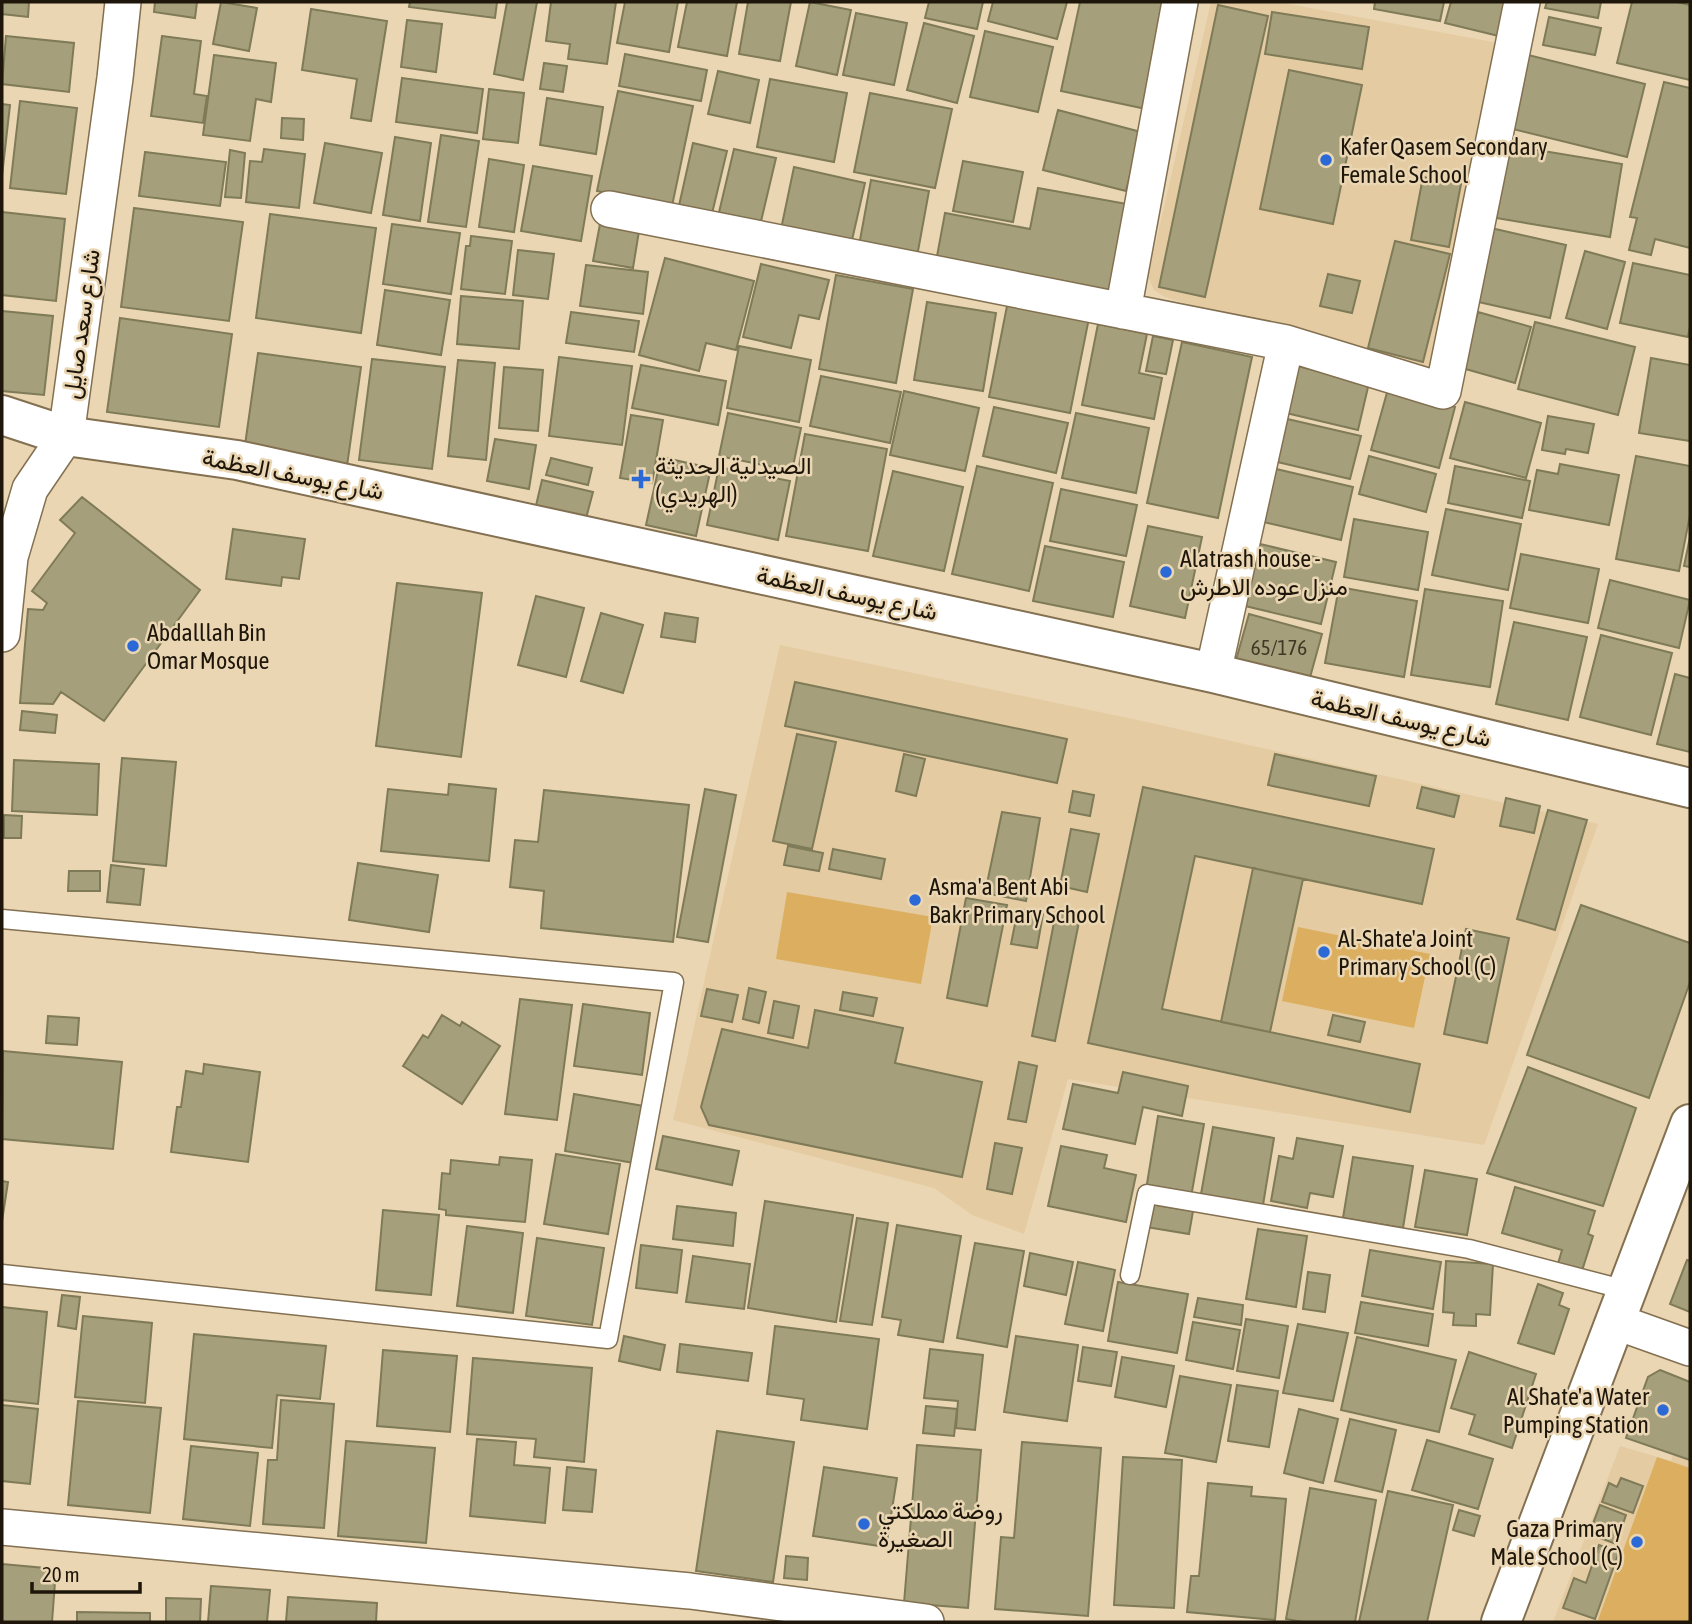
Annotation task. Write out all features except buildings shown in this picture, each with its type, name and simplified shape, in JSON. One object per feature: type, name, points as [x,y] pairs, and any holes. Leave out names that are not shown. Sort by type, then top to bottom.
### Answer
[{"type":"street","name":"شارع سعد صايل","points":[[2,634],[10,557],[30,489],[66,436],[123,2]]},
{"type":"street","points":[[1123,311],[1180,2]]},
{"type":"street","points":[[609,209],[1286,343],[1443,391],[1522,2]]},
{"type":"street","points":[[1213,673],[1286,343]]},
{"type":"street","name":"شارع يوسف العظمة","points":[[2,415],[66,436],[237,460],[1213,673],[1690,788]]},
{"type":"street","points":[[1501,1622],[1690,1124]]},
{"type":"street","points":[[1621,1306],[1690,1349]]},
{"type":"street","points":[[2,1527],[691,1591],[926,1622]]},
{"type":"lane","points":[[2,919],[674,982],[608,1339],[2,1274]]},
{"type":"lane","points":[[1130,1275],[1147,1194],[1469,1249],[1621,1306]]},
{"type":"shaded area","name":"Kafer Qasem Secondary Female School","points":[[1211,2],[1278,2],[1498,43],[1437,377],[1165,297],[1154,290],[1148,277]]},
{"type":"shaded area","points":[[780,645],[1147,722],[1598,824],[1484,1145],[1068,1079],[1024,1234],[972,1215],[934,1188],[673,1120]]},
{"type":"shaded area","points":[[787,892],[933,917],[921,984],[776,959]]},
{"type":"shaded area","points":[[1298,927],[1430,954],[1414,1028],[1282,1001]]},
{"type":"shaded area","name":"Gaza Primary Male School (C)","points":[[1690,1404],[1690,1622],[1553,1622],[1620,1446],[1671,1461]]},
{"type":"shaded area","points":[[1657,1457],[1690,1468],[1690,1622],[1598,1620]]},
{"type":"place","name":"Kafer Qasem Secondary Female School","points":[[1326,160]]},
{"type":"place","name":"الصيدلية الحديثة (الهريدي)","points":[[641,479]]},
{"type":"place","name":"Alatrash house - منزل عوده الاطرش","points":[[1166,572]]},
{"type":"place","name":"Abdalllah Bin Omar Mosque","points":[[133,646]]},
{"type":"place","name":"Asma'a Bent Abi Bakr Primary School","points":[[915,900]]},
{"type":"place","name":"Al-Shate'a Joint Primary School (C)","points":[[1324,952]]},
{"type":"place","name":"Al Shate'a Water Pumping Station","points":[[1663,1410]]},
{"type":"place","name":"روضة مملكتي الصغيرة","points":[[864,1524]]},
{"type":"place","name":"Gaza Primary Male School (C)","points":[[1637,1542]]}]
